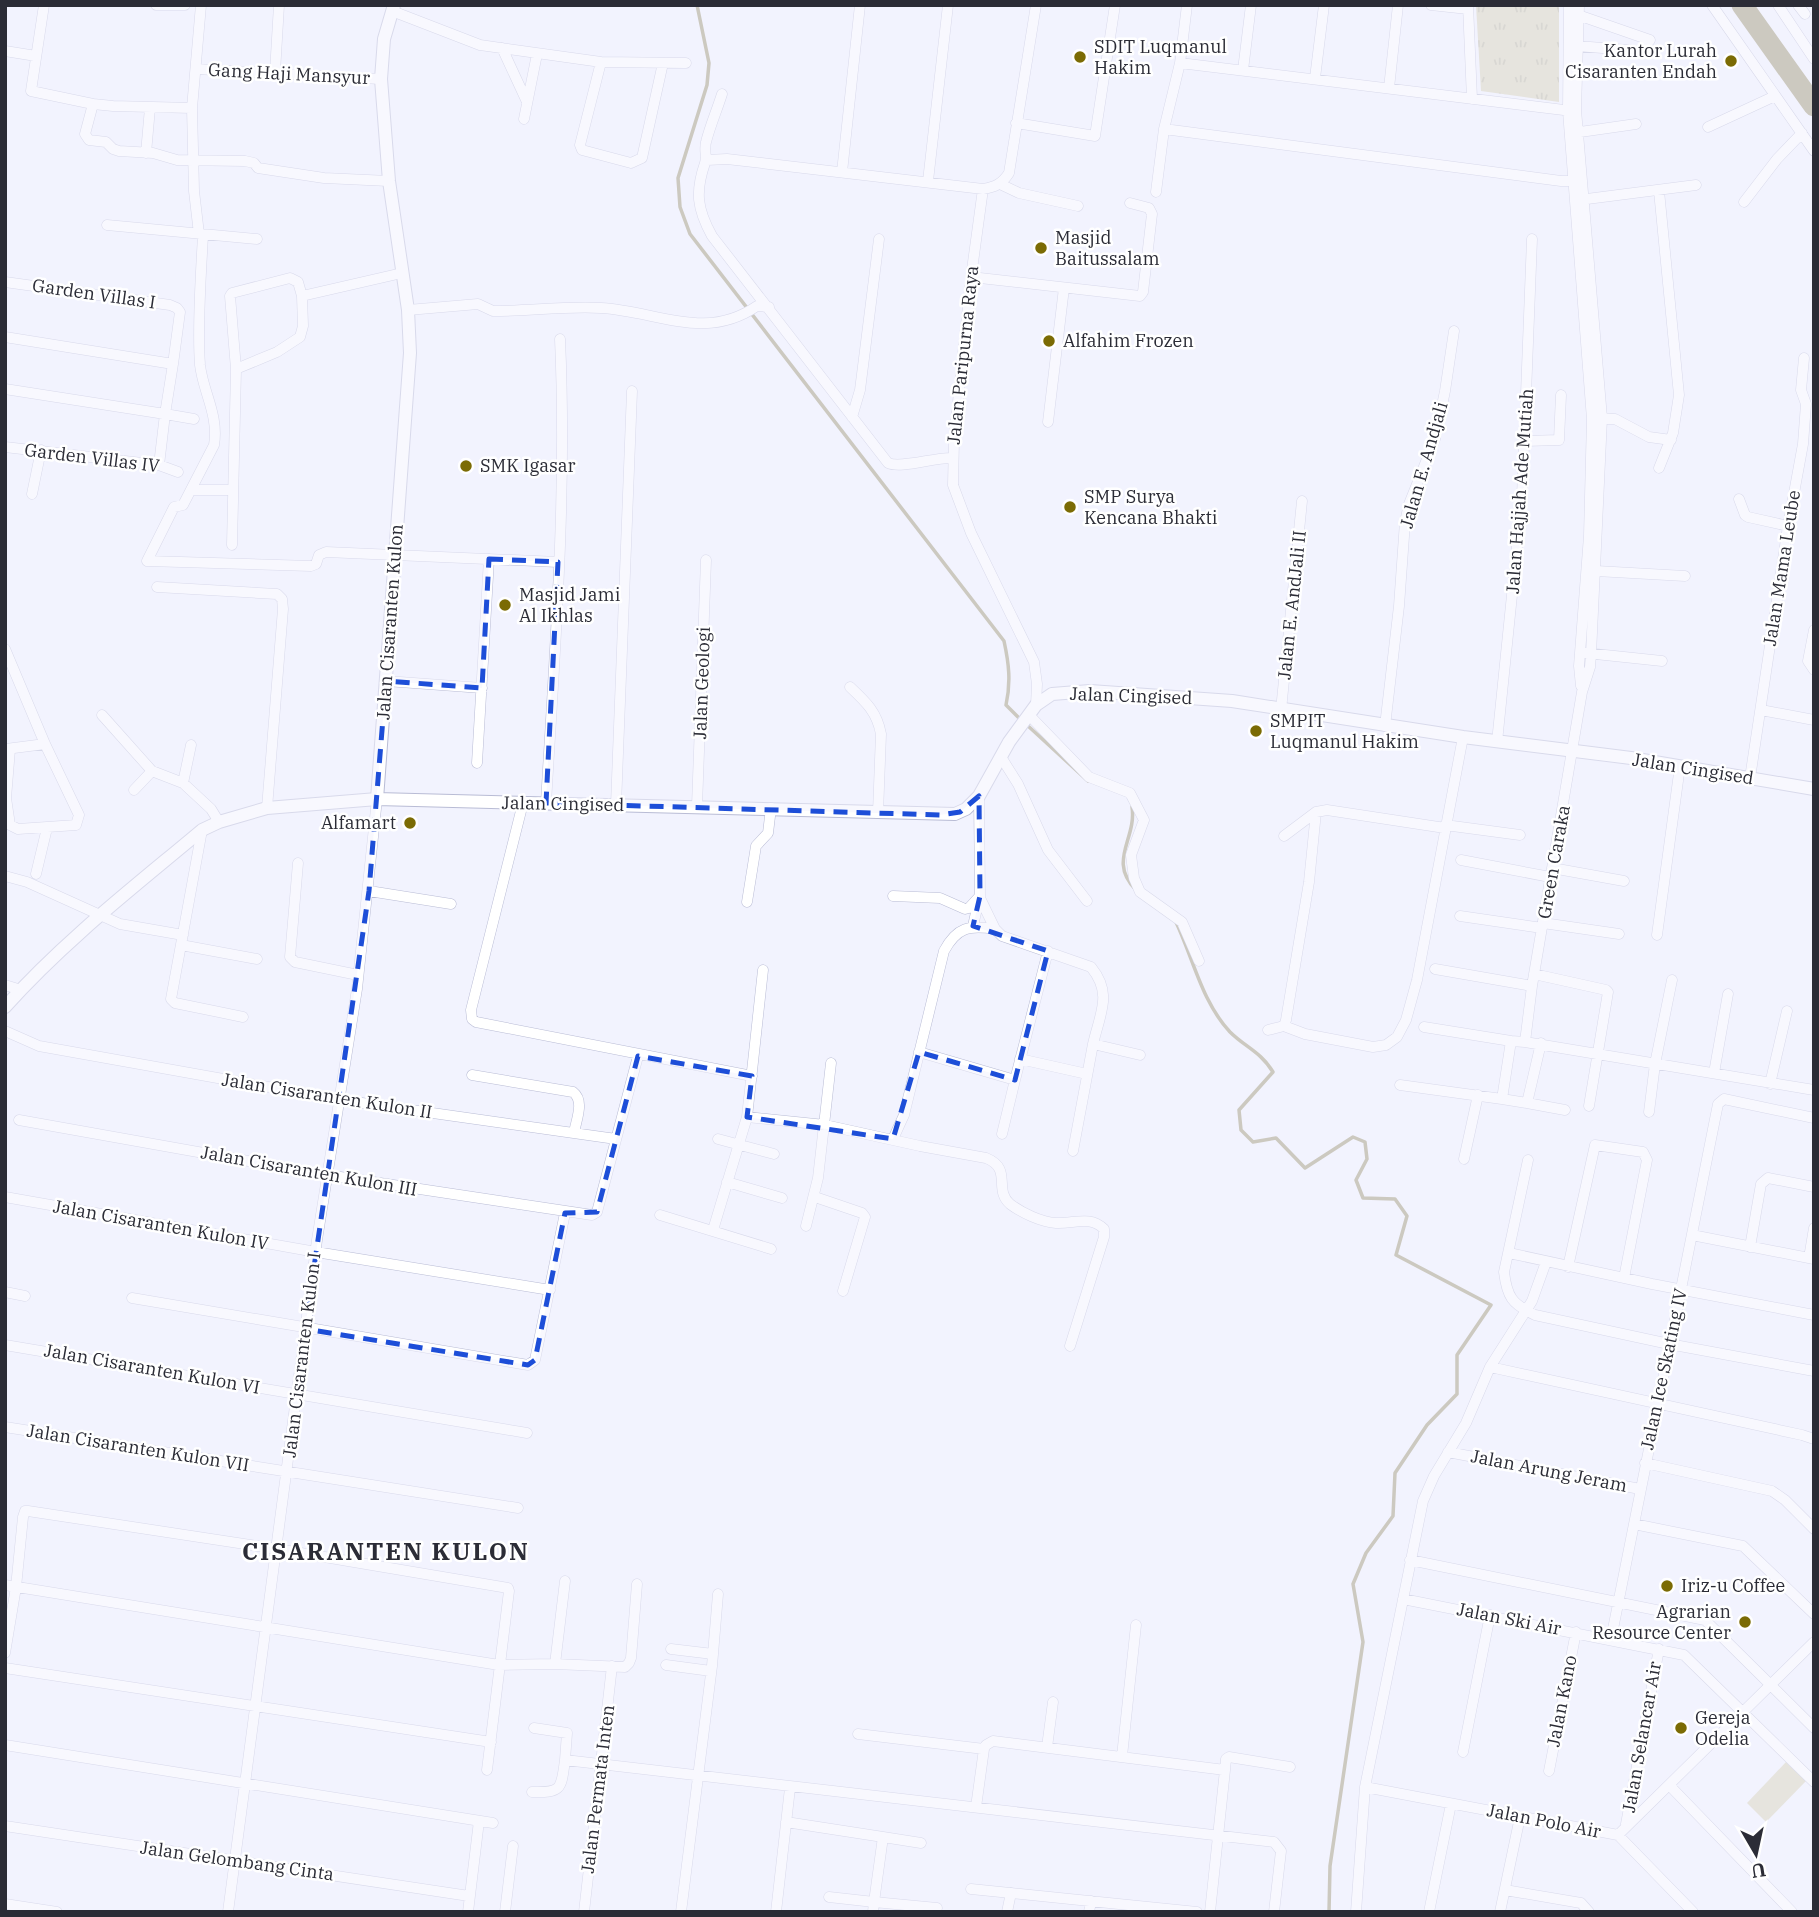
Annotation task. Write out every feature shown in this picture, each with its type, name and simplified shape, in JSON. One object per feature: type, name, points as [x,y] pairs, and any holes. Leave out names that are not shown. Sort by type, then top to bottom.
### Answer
[{"type":"main road","name":"Jalan Cisaranten Kulon","points":[[377,799],[410,353],[408,310],[390,181],[381,79],[384,39],[393,8]]},
{"type":"main road","name":"Jalan Cingised","points":[[377,799],[955,814],[966,809],[979,796],[1029,715],[1052,694],[1090,691],[1232,701],[1385,726],[1680,766],[1814,789]]},
{"type":"main road","points":[[5,1007],[99,915],[202,831],[219,822],[267,808],[377,799]]},
{"type":"street","points":[[44,5],[31,92],[93,104],[192,108]]},
{"type":"street","points":[[156,5],[185,5]]},
{"type":"street","points":[[201,5],[192,108],[193,159],[201,234],[200,365],[212,410],[215,437],[214,445],[183,505],[174,507],[147,561],[311,566],[316,564],[321,553],[558,562]]},
{"type":"street","points":[[275,72],[279,5]]},
{"type":"street","points":[[842,172],[860,5]]},
{"type":"street","points":[[928,181],[948,5]]},
{"type":"street","points":[[707,160],[727,159],[983,189],[1000,184],[1009,173],[1036,5]]},
{"type":"street","points":[[1016,123],[1094,136],[1115,5]]},
{"type":"street","points":[[1156,192],[1164,129],[1180,64],[1186,5]]},
{"type":"street","points":[[1243,70],[1251,5]]},
{"type":"street","points":[[1315,78],[1324,5]]},
{"type":"street","points":[[1388,88],[1398,5]]},
{"type":"street","points":[[1431,5],[1468,7],[1472,99]]},
{"type":"street","points":[[1569,5],[1572,111],[1597,418],[1594,537],[1586,657]]},
{"type":"street","points":[[1712,5],[1814,151]]},
{"type":"street","points":[[1778,5],[1814,59]]},
{"type":"street","points":[[393,8],[480,46],[601,62],[686,64]]},
{"type":"street","points":[[1572,111],[1578,10],[1650,40],[1641,51],[1577,46]]},
{"type":"street","points":[[502,48],[527,102]]},
{"type":"street","points":[[5,51],[36,56]]},
{"type":"street","points":[[524,119],[537,54]]},
{"type":"street","points":[[601,62],[580,145],[582,150],[631,163],[642,158],[663,63]]},
{"type":"street","points":[[1180,64],[1315,78],[1572,111]]},
{"type":"street","name":"Gang Haji Mansyur","points":[[196,69],[381,79]]},
{"type":"street","points":[[722,94],[706,141],[707,160],[700,175],[698,205],[712,236],[890,465],[933,458],[953,458]]},
{"type":"street","points":[[1708,127],[1775,96]]},
{"type":"street","points":[[93,104],[86,139],[106,142],[119,151],[146,153],[177,160],[254,163],[258,169],[324,178],[390,181]]},
{"type":"street","points":[[146,153],[150,108]]},
{"type":"street","points":[[1574,132],[1636,124]]},
{"type":"street","points":[[1164,129],[1561,181],[1578,180]]},
{"type":"street","points":[[1744,202],[1777,159],[1802,133]]},
{"type":"street","points":[[1000,184],[1019,193],[1078,206]]},
{"type":"street","points":[[1580,200],[1696,185]]},
{"type":"street","name":"Jalan Paripurna Raya","points":[[983,189],[971,277],[953,458],[953,485],[959,506],[1034,662],[1037,684],[1029,715]]},
{"type":"street","points":[[1658,191],[1679,395],[1678,415],[1659,468]]},
{"type":"street","points":[[971,277],[1136,297],[1142,294],[1152,214],[1149,208],[1130,203]]},
{"type":"street","points":[[107,225],[257,239]]},
{"type":"street","points":[[852,417],[860,390],[878,239]]},
{"type":"street","name":"Jalan Hajjah Ade Mutiah","points":[[1497,742],[1517,568],[1525,441],[1532,239]]},
{"type":"street","points":[[302,296],[402,273]]},
{"type":"street","points":[[232,545],[236,369],[230,296],[232,293],[290,278],[298,282],[302,296],[303,326],[300,337],[277,352],[236,369]]},
{"type":"street","name":"Garden Villas I","points":[[5,282],[170,305],[180,312],[173,364]]},
{"type":"street","points":[[1048,422],[1065,288]]},
{"type":"street","points":[[408,310],[478,304],[494,311],[605,308],[709,325],[769,307]]},
{"type":"street","name":"Jalan E. Andjali","points":[[1385,726],[1399,606],[1405,522],[1409,503],[1435,439],[1446,391],[1454,331]]},
{"type":"street","points":[[5,337],[173,364],[159,465]]},
{"type":"street","points":[[546,803],[558,562],[563,393],[560,339]]},
{"type":"street","name":"Jalan Mama Leube","points":[[1751,778],[1805,418],[1806,404],[1801,390],[1804,358]]},
{"type":"street","points":[[5,389],[194,419]]},
{"type":"street","points":[[616,806],[632,391]]},
{"type":"street","points":[[1525,441],[1559,439],[1561,395]]},
{"type":"street","points":[[1597,418],[1615,419],[1649,437],[1671,440]]},
{"type":"street","name":"Garden Villas IV","points":[[5,447],[159,465],[178,472]]},
{"type":"street","points":[[32,494],[41,450]]},
{"type":"street","points":[[191,490],[233,490]]},
{"type":"street","points":[[1739,499],[1748,517],[1788,526]]},
{"type":"street","name":"Jalan E. AndJali II","points":[[1281,710],[1302,501]]},
{"type":"street","points":[[1586,657],[1596,571],[1594,537]]},
{"type":"street","points":[[477,763],[489,559]]},
{"type":"street","name":"Jalan Geologi","points":[[697,806],[706,560]]},
{"type":"street","points":[[1596,571],[1685,576]]},
{"type":"street","points":[[157,587],[277,594],[282,599],[284,609],[267,808]]},
{"type":"street","points":[[1814,630],[1808,661],[1814,670]]},
{"type":"street","points":[[5,649],[45,744],[79,815],[76,825],[18,829],[10,825],[6,798],[8,749],[45,744]]},
{"type":"street","points":[[1586,657],[1662,661]]},
{"type":"street","name":"Green Caraka","points":[[1525,1042],[1586,657]]},
{"type":"street","points":[[386,681],[482,688]]},
{"type":"street","points":[[850,687],[870,706],[879,725],[878,813]]},
{"type":"street","points":[[1761,710],[1814,720]]},
{"type":"street","points":[[102,715],[152,771],[183,783],[211,809],[219,822]]},
{"type":"street","points":[[1029,715],[1088,777],[1132,795],[1144,820],[1131,855],[1134,878],[1140,892],[1182,922],[1199,961]]},
{"type":"street","points":[[1268,1030],[1284,1026],[1305,1034],[1373,1047],[1386,1045],[1397,1037],[1406,1020],[1417,980],[1462,737]]},
{"type":"street","points":[[183,783],[191,745]]},
{"type":"street","points":[[1001,757],[1018,784],[1048,850],[1087,901]]},
{"type":"street","points":[[1657,935],[1680,766]]},
{"type":"street","points":[[134,790],[152,771]]},
{"type":"street","points":[[973,926],[980,897],[979,796]]},
{"type":"street","name":"Jalan Cisaranten Kulon I","points":[[228,1912],[253,1706],[277,1549],[305,1329],[358,975],[377,799]]},
{"type":"street","points":[[523,803],[471,1010],[472,1019],[638,1056],[752,1076]]},
{"type":"street","points":[[747,902],[756,846],[768,833],[771,808]]},
{"type":"street","points":[[1284,836],[1316,812],[1326,810],[1520,835]]},
{"type":"street","points":[[1284,1026],[1309,882],[1316,812]]},
{"type":"street","points":[[36,874],[47,828]]},
{"type":"street","points":[[202,831],[172,999],[174,1003],[243,1017]]},
{"type":"street","points":[[1461,860],[1624,881]]},
{"type":"street","points":[[298,863],[290,957],[295,962],[358,975]]},
{"type":"street","points":[[5,876],[27,882],[120,925],[257,959]]},
{"type":"street","points":[[369,891],[451,904]]},
{"type":"street","points":[[893,896],[940,898],[965,909],[980,897]]},
{"type":"street","points":[[980,897],[995,929],[1002,936],[1090,967],[1100,978],[1105,995],[1073,1150]]},
{"type":"street","points":[[1460,916],[1619,934]]},
{"type":"street","points":[[893,1139],[904,1115],[944,951],[951,939],[961,931],[973,926],[995,929]]},
{"type":"street","points":[[1002,1134],[1048,951]]},
{"type":"street","points":[[1435,969],[1532,986]]},
{"type":"street","points":[[713,1230],[747,1117],[763,970]]},
{"type":"street","points":[[1534,974],[1606,990],[1589,1106]]},
{"type":"street","points":[[1649,1112],[1655,1064],[1672,980]]},
{"type":"street","points":[[5,985],[20,990]]},
{"type":"street","points":[[1714,1073],[1728,994]]},
{"type":"street","points":[[1770,1084],[1787,1011]]},
{"type":"street","points":[[1424,1027],[1541,1043],[1814,1090]]},
{"type":"street","name":"Jalan Cisaranten Kulon II","points":[[5,1031],[39,1046],[341,1100],[616,1139]]},
{"type":"street","points":[[1502,1099],[1511,1041]]},
{"type":"street","points":[[1527,1103],[1541,1043]]},
{"type":"street","points":[[1093,1044],[1140,1055]]},
{"type":"street","points":[[919,1052],[1015,1080]]},
{"type":"street","points":[[616,1139],[638,1056]]},
{"type":"street","points":[[1020,1059],[1087,1074]]},
{"type":"street","points":[[806,1227],[815,1198],[831,1063]]},
{"type":"street","points":[[472,1075],[577,1094],[580,1102],[573,1133]]},
{"type":"street","points":[[1400,1085],[1566,1110]]},
{"type":"street","points":[[1464,1159],[1478,1095]]},
{"type":"street","name":"Jalan Ice Skating IV","points":[[1611,1639],[1669,1344],[1721,1101],[1814,1118]]},
{"type":"street","points":[[747,1117],[825,1125],[986,1158],[996,1162],[1001,1168],[1004,1194],[1009,1203],[1047,1222],[1090,1220],[1098,1223],[1104,1229],[1104,1237],[1070,1346]]},
{"type":"street","name":"Jalan Cisaranten Kulon III","points":[[19,1119],[327,1175],[592,1215],[597,1212],[616,1139]]},
{"type":"street","points":[[718,1139],[774,1154]]},
{"type":"street","points":[[1568,1266],[1595,1145],[1643,1152],[1647,1160],[1624,1278]]},
{"type":"street","points":[[1528,1160],[1504,1272],[1510,1298],[1526,1311],[1669,1344],[1814,1371]]},
{"type":"street","points":[[1750,1247],[1761,1184],[1764,1180],[1768,1178],[1814,1188]]},
{"type":"street","points":[[727,1182],[782,1198]]},
{"type":"street","name":"Jalan Cisaranten Kulon IV","points":[[5,1197],[550,1290]]},
{"type":"street","points":[[815,1198],[862,1213],[865,1217],[843,1291]]},
{"type":"street","points":[[132,1298],[528,1365],[535,1360],[565,1213]]},
{"type":"street","points":[[660,1215],[771,1249]]},
{"type":"street","points":[[1692,1235],[1811,1258],[1814,1228]]},
{"type":"street","points":[[1509,1254],[1814,1315]]},
{"type":"street","points":[[1448,1452],[1466,1423],[1490,1367],[1538,1289],[1546,1262]]},
{"type":"street","points":[[5,1292],[25,1296]]},
{"type":"street","name":"Jalan Cisaranten Kulon VI","points":[[5,1346],[527,1433]]},
{"type":"street","points":[[1490,1367],[1814,1439]]},
{"type":"street","name":"Jalan Cisaranten Kulon VII","points":[[5,1427],[518,1508]]},
{"type":"street","name":"Jalan Arung Jeram","points":[[1356,1912],[1365,1787],[1410,1560],[1423,1501],[1448,1452],[1640,1489]]},
{"type":"street","points":[[1645,1463],[1772,1492],[1785,1500],[1814,1528]]},
{"type":"street","points":[[5,1653],[10,1586],[23,1514],[28,1511],[508,1588],[487,1770]]},
{"type":"street","points":[[1634,1524],[1743,1546],[1814,1614]]},
{"type":"street","points":[[1410,1560],[1705,1620],[1814,1728]]},
{"type":"street","points":[[555,1664],[565,1581]]},
{"type":"street","points":[[10,1586],[499,1665],[625,1667],[629,1663],[637,1584]]},
{"type":"street","points":[[681,1912],[718,1594]]},
{"type":"street","name":"Jalan Ski Air","points":[[1403,1599],[1684,1655],[1814,1782]]},
{"type":"street","points":[[1464,1752],[1490,1615]]},
{"type":"street","points":[[1122,1756],[1136,1625]]},
{"type":"street","name":"Jalan Kano","points":[[1549,1771],[1576,1632]]},
{"type":"street","points":[[1618,1835],[1814,1642]]},
{"type":"street","points":[[671,1649],[713,1654]]},
{"type":"street","name":"Jalan Selancar Air","points":[[1626,1825],[1659,1649]]},
{"type":"street","points":[[666,1665],[711,1671]]},
{"type":"street","name":"Jalan Permata Inten","points":[[584,1912],[612,1666]]},
{"type":"street","points":[[5,1668],[491,1742]]},
{"type":"street","points":[[1047,1747],[1053,1702]]},
{"type":"street","points":[[532,1792],[550,1793],[558,1790],[568,1733],[534,1728]]},
{"type":"street","points":[[858,1734],[984,1749]]},
{"type":"street","points":[[976,1807],[984,1749],[988,1742],[993,1741],[1225,1770]]},
{"type":"street","points":[[5,1745],[493,1823]]},
{"type":"street","points":[[1210,1912],[1226,1759],[1229,1757],[1290,1767]]},
{"type":"street","points":[[565,1760],[1274,1842],[1281,1851],[1274,1912]]},
{"type":"street","points":[[1669,1785],[1792,1912]]},
{"type":"street","name":"Jalan Polo Air","points":[[1365,1787],[1618,1835],[1693,1912]]},
{"type":"street","points":[[776,1912],[790,1788]]},
{"type":"street","points":[[1429,1912],[1451,1804]]},
{"type":"street","points":[[1500,1912],[1520,1816]]},
{"type":"street","points":[[468,1912],[479,1821]]},
{"type":"street","points":[[786,1822],[920,1843]]},
{"type":"street","name":"Jalan Gelombang Cinta","points":[[5,1826],[469,1896]]},
{"type":"street","points":[[874,1907],[883,1837]]},
{"type":"street","points":[[505,1912],[513,1846]]},
{"type":"street","points":[[971,1889],[1090,1906],[1197,1912]]},
{"type":"street","points":[[1504,1890],[1580,1907],[1589,1912]]},
{"type":"street","points":[[1007,1912],[1011,1893]]},
{"type":"street","points":[[829,1897],[874,1907],[937,1909]]},
{"type":"street","points":[[5,1904],[57,1912]]},
{"type":"highlighted area","points":[[489,559],[558,562],[546,803],[940,815],[960,812],[979,796],[980,896],[973,926],[1048,951],[1015,1080],[919,1052],[893,1139],[747,1117],[752,1076],[638,1056],[597,1212],[565,1213],[535,1360],[528,1365],[305,1329],[369,891],[386,681],[482,688]]},
{"type":"green space","points":[[1476,5],[1559,5],[1559,102],[1481,91]]},
{"type":"green space","points":[[1786,1762],[1806,1781],[1766,1822],[1747,1803]]},
{"type":"waterway","points":[[697,5],[709,63],[707,85],[678,178],[680,207],[690,234],[1004,641],[1009,673],[1006,705],[1021,720]]},
{"type":"waterway","points":[[1742,5],[1814,106]]},
{"type":"waterway","points":[[1027,725],[1088,781]]},
{"type":"waterway","points":[[1132,807],[1131,829],[1123,859],[1128,879],[1136,890]]},
{"type":"waterway","points":[[1175,920],[1205,993],[1220,1020],[1230,1032],[1263,1059],[1273,1072],[1239,1110],[1241,1130],[1253,1142],[1276,1138],[1305,1168],[1353,1137],[1365,1142],[1367,1159],[1356,1180],[1363,1198],[1395,1199],[1407,1216],[1396,1255],[1491,1305],[1457,1355],[1457,1394],[1427,1425],[1395,1473],[1393,1516],[1366,1553],[1353,1584],[1363,1642],[1330,1866],[1329,1912]]},
{"type":"place","name":"SDIT Luqmanul Hakim","points":[[1080,57]]},
{"type":"place","name":"Kantor Lurah Cisaranten Endah","points":[[1731,61]]},
{"type":"place","name":"Masjid Baitussalam","points":[[1041,248]]},
{"type":"place","name":"Alfahim Frozen","points":[[1049,341]]},
{"type":"place","name":"SMK Igasar","points":[[466,466]]},
{"type":"place","name":"SMP Surya Kencana Bhakti","points":[[1070,507]]},
{"type":"place","name":"Masjid Jami Al Ikhlas","points":[[505,605]]},
{"type":"place","name":"SMPIT Luqmanul Hakim","points":[[1256,731]]},
{"type":"place","name":"Alfamart","points":[[410,823]]},
{"type":"place","name":"Iriz-u Coffee","points":[[1667,1586]]},
{"type":"place","name":"Agrarian Resource Center","points":[[1745,1622]]},
{"type":"place","name":"Gereja Odelia","points":[[1681,1728]]},
{"type":"district","name":"CISARANTEN KULON","points":[[386,1552]]}]
